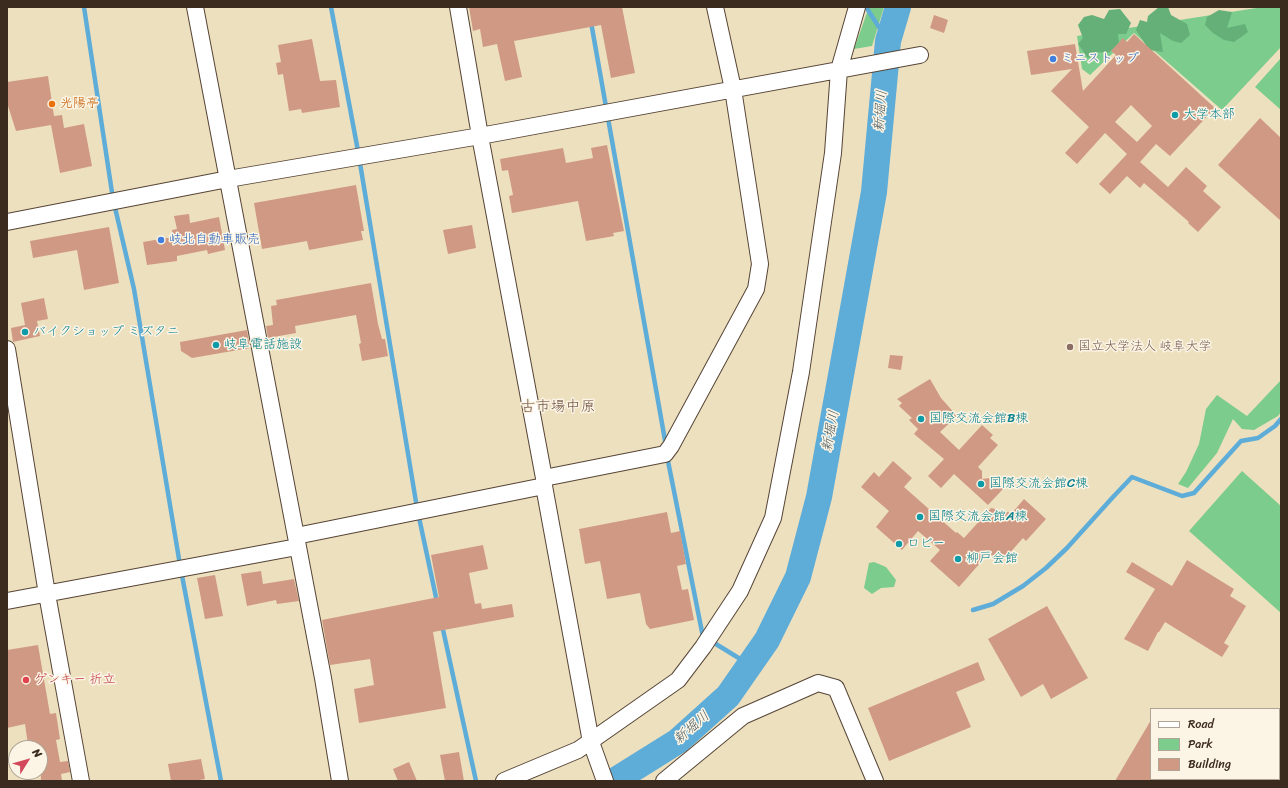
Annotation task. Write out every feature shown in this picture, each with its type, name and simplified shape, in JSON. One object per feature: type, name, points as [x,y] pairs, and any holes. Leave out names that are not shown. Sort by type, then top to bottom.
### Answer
[{"type":"street","points":[[195,7],[323,678],[340,781]]},
{"type":"street","points":[[458,7],[480,136],[592,746],[605,781]]},
{"type":"street","points":[[7,601],[297,542],[665,454],[671,446],[756,289],[760,264],[733,89],[715,7]]},
{"type":"street","points":[[504,781],[578,750],[592,746],[678,680],[740,591],[773,518],[801,372],[833,153],[843,70],[854,8]]},
{"type":"street","points":[[7,222],[228,179],[480,136],[920,55]]},
{"type":"street","points":[[7,349],[47,594],[81,781]]},
{"type":"street","points":[[664,781],[743,716],[818,683],[836,688],[875,781]]},
{"type":"green space","points":[[869,7],[884,7],[872,46],[854,49]]},
{"type":"green space","points":[[1159,7],[1168,7],[1171,15],[1187,24],[1190,35],[1181,43],[1173,41],[1160,33],[1163,52],[1149,50],[1136,30],[1140,20],[1147,22],[1148,16]]},
{"type":"green space","points":[[1263,7],[1281,7],[1281,47],[1222,110],[1134,33],[1090,75],[1082,69],[1077,36]]},
{"type":"green space","points":[[1120,9],[1131,23],[1126,34],[1118,34],[1119,44],[1108,53],[1097,52],[1088,58],[1078,44],[1083,38],[1078,25],[1084,17],[1092,15],[1104,19],[1109,10]]},
{"type":"green space","points":[[1219,10],[1232,12],[1227,28],[1245,24],[1248,32],[1234,42],[1224,40],[1213,33],[1205,25],[1207,17]]},
{"type":"green space","points":[[1281,58],[1280,93],[1281,110],[1255,87]]},
{"type":"green space","points":[[1281,380],[1281,412],[1278,416],[1254,430],[1242,429],[1233,419],[1217,453],[1188,488],[1178,484],[1186,472],[1199,444],[1206,409],[1217,395],[1247,416]]},
{"type":"green space","points":[[1242,471],[1281,506],[1281,613],[1189,531]]},
{"type":"green space","points":[[874,562],[886,567],[896,580],[894,587],[881,588],[872,594],[864,588],[869,563]]},
{"type":"building","points":[[469,7],[622,7],[635,73],[611,78],[601,25],[514,41],[522,77],[505,81],[497,44],[483,47],[480,29],[473,31]]},
{"type":"building","points":[[934,15],[948,20],[944,33],[930,28]]},
{"type":"building","name":"大学本部","points":[[1134,34],[1215,108],[1170,156],[1156,144],[1140,162],[1168,187],[1186,167],[1207,186],[1203,191],[1221,207],[1198,232],[1188,223],[1189,222],[1144,183],[1140,188],[1127,176],[1110,194],[1099,184],[1127,154],[1105,133],[1077,164],[1065,153],[1089,127],[1051,91],[1072,69],[1031,75],[1027,51],[1075,44],[1083,91],[1116,55],[1111,51],[1123,38],[1127,42]],"holes":[[[1131,105],[1152,126],[1137,142],[1115,122]]]},
{"type":"building","points":[[312,39],[320,81],[336,80],[340,107],[302,113],[301,109],[289,111],[283,74],[278,75],[276,63],[281,62],[278,45]]},
{"type":"building","points":[[48,76],[54,116],[62,115],[64,128],[84,124],[92,166],[60,173],[51,125],[16,131],[8,106],[7,82]]},
{"type":"building","points":[[1260,118],[1281,138],[1281,221],[1218,165]]},
{"type":"building","points":[[607,145],[624,231],[613,233],[614,236],[586,241],[578,201],[512,213],[509,196],[513,195],[508,170],[502,171],[500,159],[563,148],[566,163],[593,158],[591,148]]},
{"type":"building","points":[[356,185],[364,231],[361,231],[363,240],[309,250],[307,241],[262,249],[254,203]]},
{"type":"building","points":[[189,214],[190,223],[219,217],[225,250],[208,254],[207,250],[177,256],[177,261],[147,265],[143,242],[173,237],[172,230],[177,229],[174,216]]},
{"type":"building","points":[[472,225],[476,248],[448,254],[443,230]]},
{"type":"building","points":[[109,227],[119,283],[84,290],[77,250],[33,258],[30,241]]},
{"type":"building","points":[[371,283],[378,324],[382,339],[385,339],[388,356],[362,361],[359,344],[361,343],[356,315],[295,326],[296,333],[268,338],[266,326],[273,325],[271,306],[277,305],[276,300]]},
{"type":"building","points":[[44,298],[48,319],[37,321],[40,336],[13,342],[11,328],[25,325],[21,303]]},
{"type":"building","name":"岐阜電話施設","points":[[247,330],[250,348],[192,358],[181,351],[180,342]]},
{"type":"building","points":[[890,355],[903,356],[901,370],[888,368]]},
{"type":"building","points":[[930,379],[941,398],[957,416],[940,432],[959,450],[982,425],[993,435],[990,438],[998,445],[978,467],[982,471],[982,479],[990,478],[1003,489],[988,505],[954,474],[941,488],[928,476],[944,459],[914,434],[918,429],[909,420],[912,418],[899,406],[902,403],[897,399]]},
{"type":"building","points":[[893,461],[912,478],[904,487],[956,533],[957,532],[964,538],[991,508],[1012,513],[1024,499],[1046,519],[1026,541],[1023,538],[1001,563],[989,553],[959,587],[930,561],[940,550],[918,531],[902,550],[876,527],[889,511],[861,487],[874,472],[879,477]]},
{"type":"building","points":[[667,512],[671,533],[680,531],[686,564],[677,566],[682,590],[688,589],[694,620],[650,629],[646,624],[640,593],[607,599],[600,561],[585,564],[579,529]]},
{"type":"building","points":[[483,545],[488,569],[469,573],[475,604],[481,603],[482,609],[512,604],[514,617],[433,632],[446,708],[359,723],[354,689],[374,685],[370,659],[330,665],[322,620],[439,597],[431,555]]},
{"type":"building","points":[[1187,560],[1234,589],[1230,596],[1246,606],[1224,643],[1229,646],[1222,657],[1165,622],[1148,651],[1124,639],[1155,589],[1126,572],[1132,562],[1172,586]]},
{"type":"building","points":[[261,571],[263,584],[294,579],[299,601],[277,604],[276,600],[247,606],[241,574]]},
{"type":"building","points":[[215,575],[223,616],[205,619],[197,578]]},
{"type":"building","points":[[1047,606],[1088,678],[1051,699],[1043,684],[1021,697],[988,639]]},
{"type":"building","points":[[38,645],[50,714],[56,713],[60,739],[56,740],[60,762],[68,761],[70,772],[61,774],[62,781],[41,781],[48,780],[48,740],[27,740],[25,724],[7,728],[7,650]]},
{"type":"building","points":[[978,662],[985,680],[956,692],[971,727],[889,761],[868,708]]},
{"type":"building","points":[[1150,722],[1151,781],[1115,781]]},
{"type":"building","points":[[459,752],[464,781],[445,781],[440,755]]},
{"type":"building","points":[[201,759],[205,779],[195,781],[171,781],[168,764]]},
{"type":"building","points":[[409,762],[417,781],[398,781],[393,769]]},
{"type":"waterway","points":[[84,7],[113,199],[134,289],[180,565],[221,781]]},
{"type":"waterway","points":[[331,7],[358,151],[417,508],[437,602]]},
{"type":"waterway","points":[[866,7],[888,41]]},
{"type":"waterway","name":"新堀川","points":[[614,781],[678,741],[728,696],[767,640],[798,577],[819,497],[874,192],[888,41],[898,7]]},
{"type":"waterway","points":[[591,22],[666,446]]},
{"type":"waterway","points":[[973,610],[993,604],[1023,586],[1046,568],[1067,548],[1132,477],[1182,496],[1194,493],[1241,441],[1258,438],[1275,426],[1281,419]]},
{"type":"waterway","points":[[667,456],[704,638]]},
{"type":"waterway","points":[[442,625],[476,781]]},
{"type":"waterway","points":[[711,641],[750,665]]},
{"type":"place","name":"ミニストップ","points":[[1053,59]]},
{"type":"place","name":"光陽亭","points":[[52,104]]},
{"type":"place","name":"大学本部","points":[[1175,115]]},
{"type":"place","name":"岐北自動車販売","points":[[161,240]]},
{"type":"place","name":"バイクショップ ミズタニ","points":[[25,332]]},
{"type":"place","name":"岐阜電話施設","points":[[216,345]]},
{"type":"place","name":"国立大学法人 岐阜大学","points":[[1070,347]]},
{"type":"place","name":"国際交流会館B棟","points":[[921,419]]},
{"type":"place","name":"国際交流会館C棟","points":[[981,484]]},
{"type":"place","name":"国際交流会館A棟","points":[[920,517]]},
{"type":"place","name":"ロビー","points":[[899,544]]},
{"type":"place","name":"柳戸会館","points":[[958,559]]},
{"type":"place","name":"ゲンキー 折立","points":[[26,680]]},
{"type":"district","name":"古市場中原","points":[[558,407]]}]
